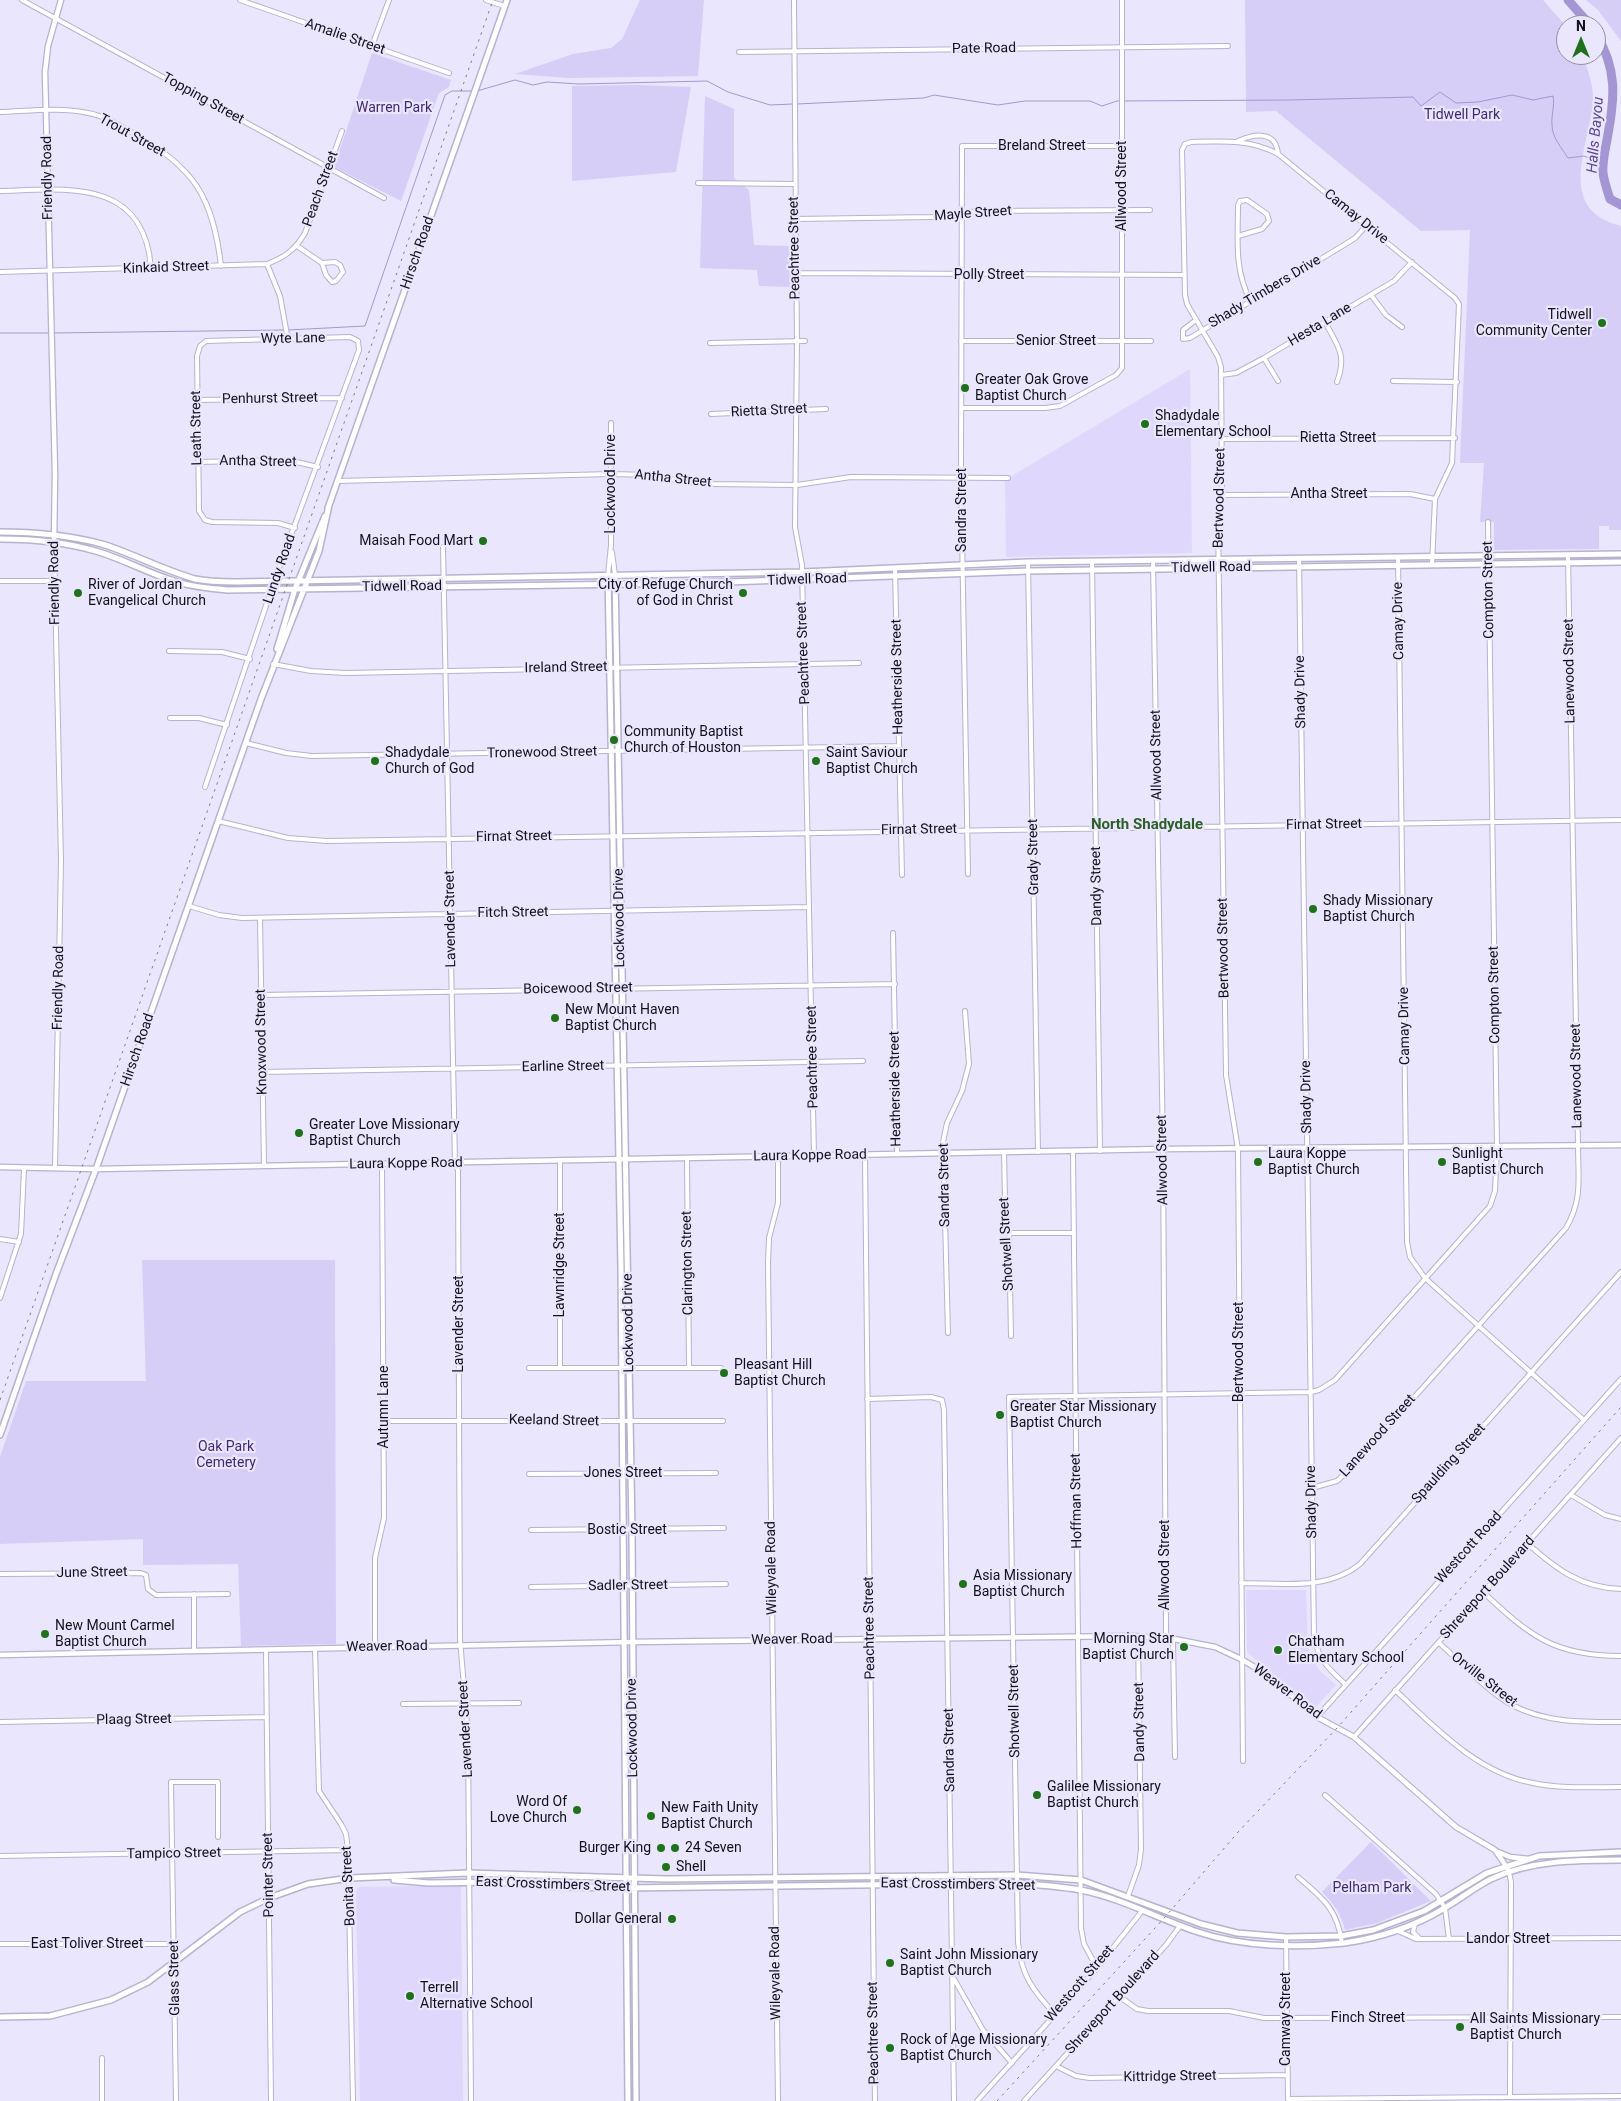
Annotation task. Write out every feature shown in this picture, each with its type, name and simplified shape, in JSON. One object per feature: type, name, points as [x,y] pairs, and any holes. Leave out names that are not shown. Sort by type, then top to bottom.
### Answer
[{"type":"main road","name":"Hirsch Road","points":[[274,664],[298,581],[338,481],[507,0]]},
{"type":"main road","name":"Hirsch Road","points":[[0,1435],[274,664],[319,551],[329,505]]},
{"type":"main road","name":"Tidwell Road","points":[[0,532],[54,533],[104,545],[197,579],[275,582],[802,572],[1028,562],[1621,554]]},
{"type":"main road","name":"Tidwell Road","points":[[0,539],[54,542],[100,552],[167,579],[195,587],[227,590],[529,584],[701,583],[895,578],[1029,571],[1219,567],[1621,562]]},
{"type":"main road","points":[[127,562],[130,556]]},
{"type":"main road","points":[[701,583],[702,574]]},
{"type":"main road","name":"Lockwood Drive","points":[[608,575],[612,911],[624,1530],[624,1705],[626,1798],[631,1879]]},
{"type":"main road","name":"Lockwood Drive","points":[[615,575],[633,1586],[632,1704],[634,1797],[628,1974],[628,2101]]},
{"type":"main road","points":[[528,576],[529,584]]},
{"type":"main road","points":[[195,587],[197,579]]},
{"type":"main road","points":[[386,579],[387,588]]},
{"type":"main road","points":[[624,1705],[632,1704]]},
{"type":"main road","points":[[626,1798],[634,1797]]},
{"type":"main road","points":[[1506,1866],[1550,1855],[1618,1852],[1614,1860]]},
{"type":"main road","points":[[1509,1872],[1551,1862],[1621,1860]]},
{"type":"main road","name":"East Crosstimbers Street","points":[[0,2017],[50,2016],[111,2000],[148,1982],[240,1912],[269,1898],[308,1884],[350,1878],[468,1873],[631,1879],[1017,1875],[1081,1880],[1201,1924],[1237,1933],[1286,1937],[1341,1936],[1374,1930],[1404,1919],[1440,1901],[1487,1873],[1506,1866]]},
{"type":"main road","name":"East Crosstimbers Street","points":[[382,1878],[429,1883],[468,1882],[631,1888],[1017,1883],[1081,1890],[1142,1910],[1200,1933],[1235,1940],[1286,1945],[1342,1943],[1398,1931],[1444,1908],[1492,1878],[1509,1872]]},
{"type":"main road","points":[[548,1886],[550,1876]]},
{"type":"main road","name":"Lockwood Drive","points":[[631,1888],[635,1973],[636,2101]]},
{"type":"main road","points":[[628,1974],[635,1973]]},
{"type":"main road","points":[[628,2076],[635,2076]]},
{"type":"street","name":"Topping Street","points":[[22,0],[384,198]]},
{"type":"street","name":"Friendly Road","points":[[55,1168],[61,863],[54,542],[51,271],[46,110],[47,56],[61,0]]},
{"type":"street","name":"Amalie Street","points":[[240,0],[449,73]]},
{"type":"street","points":[[372,46],[389,0]]},
{"type":"street","points":[[486,0],[504,6]]},
{"type":"street","name":"Peachtree Street","points":[[794,0],[794,184],[797,342],[797,485],[795,527],[802,572],[805,663],[814,1156]]},
{"type":"street","name":"Allwood Street","points":[[963,408],[1045,408],[1060,406],[1120,372],[1123,363],[1122,0]]},
{"type":"street","name":"Pate Road","points":[[739,52],[1228,46]]},
{"type":"street","name":"Trout Street","points":[[0,112],[46,110],[84,112],[109,120],[155,145],[178,162],[200,190],[210,210],[216,232],[221,266]]},
{"type":"street","name":"Peach Street","points":[[298,246],[309,224],[342,131]]},
{"type":"street","name":"Camay Drive","points":[[1236,142],[1250,136],[1265,135],[1275,143],[1278,154]]},
{"type":"street","name":"Camay Drive","points":[[1185,144],[1192,142],[1236,142],[1259,145],[1278,154],[1412,262],[1460,304],[1455,438],[1452,463],[1435,499],[1432,564]]},
{"type":"street","name":"Bertwood Street","points":[[1185,144],[1182,150],[1185,295],[1196,320],[1218,357],[1221,374],[1222,495],[1218,522],[1222,826],[1226,1075],[1238,1149],[1243,1761]]},
{"type":"street","name":"Breland Street","points":[[962,146],[1122,146]]},
{"type":"street","name":"Sandra Street","points":[[962,146],[961,341],[963,408],[961,477],[968,874]]},
{"type":"street","points":[[698,183],[794,184]]},
{"type":"street","points":[[0,191],[48,189],[91,192],[118,202],[134,216],[145,233],[152,268]]},
{"type":"street","points":[[1238,236],[1262,229],[1269,221],[1267,214],[1248,200],[1238,203],[1238,236],[1240,277],[1250,300]]},
{"type":"street","name":"Mayle Street","points":[[795,219],[932,217],[961,213],[1150,210]]},
{"type":"street","name":"Shady Timbers Drive","points":[[1196,320],[1183,330],[1181,336],[1186,339],[1202,330],[1355,238],[1367,225]]},
{"type":"street","points":[[298,246],[322,263],[328,278],[332,282],[336,281],[342,274],[340,265],[335,262],[322,263]]},
{"type":"street","name":"Kinkaid Street","points":[[0,272],[267,264],[286,256],[298,246]]},
{"type":"street","name":"Hesta Lane","points":[[1221,374],[1236,373],[1264,358],[1371,295],[1400,276],[1412,262]]},
{"type":"street","points":[[267,264],[280,296],[288,340]]},
{"type":"street","name":"Polly Street","points":[[795,273],[1184,275]]},
{"type":"street","points":[[1371,295],[1386,314],[1402,327]]},
{"type":"street","points":[[1325,322],[1342,352],[1342,367],[1336,382]]},
{"type":"street","name":"Wyte Lane","points":[[216,340],[288,340],[350,337],[358,341],[358,353]]},
{"type":"street","name":"Leath Street","points":[[216,340],[206,341],[198,351],[199,511],[205,520],[212,522],[278,523],[295,528]]},
{"type":"street","points":[[710,343],[806,341]]},
{"type":"street","name":"Senior Street","points":[[961,341],[1151,341]]},
{"type":"street","name":"Lundy Road","points":[[205,787],[272,590],[358,353]]},
{"type":"street","points":[[1264,358],[1278,381]]},
{"type":"street","points":[[1393,381],[1457,382]]},
{"type":"street","name":"Penhurst Street","points":[[197,400],[342,398]]},
{"type":"street","name":"Rietta Street","points":[[711,414],[826,408]]},
{"type":"street","name":"Lockwood Drive","points":[[608,575],[611,423]]},
{"type":"street","name":"Rietta Street","points":[[1221,439],[1455,438]]},
{"type":"street","name":"Antha Street","points":[[198,462],[288,460],[318,467]]},
{"type":"street","name":"Antha Street","points":[[338,481],[611,474],[651,475],[686,482],[712,484],[797,485],[851,478],[1008,478]]},
{"type":"street","name":"Antha Street","points":[[1222,495],[1410,494],[1435,499]]},
{"type":"street","name":"Compton Street","points":[[1311,1392],[1319,1390],[1335,1380],[1490,1206],[1495,1191],[1497,1147],[1488,522]]},
{"type":"street","name":"Lockwood Drive","points":[[610,545],[615,575]]},
{"type":"street","name":"Lavender Street","points":[[442,547],[455,1163],[458,1170],[461,1646],[468,1736],[471,2101]]},
{"type":"street","name":"Lanewood Street","points":[[1312,1488],[1337,1481],[1342,1476],[1566,1228],[1576,1211],[1578,1145],[1568,555]]},
{"type":"street","name":"Camay Drive","points":[[1398,557],[1406,1147],[1410,1257],[1425,1278],[1584,1420]]},
{"type":"street","name":"Shady Drive","points":[[1300,558],[1314,1637],[1317,1653],[1326,1666],[1346,1685]]},
{"type":"street","name":"Allwood Street","points":[[1153,561],[1163,1149],[1166,1634],[1173,1642],[1175,1758]]},
{"type":"street","name":"Grady Street","points":[[1028,562],[1038,1152]]},
{"type":"street","name":"Dandy Street","points":[[1092,562],[1100,1151]]},
{"type":"street","name":"Heatherside Street","points":[[895,569],[902,875]]},
{"type":"street","points":[[0,581],[56,581]]},
{"type":"street","points":[[169,651],[222,652],[250,659]]},
{"type":"street","name":"Ireland Street","points":[[274,664],[311,671],[345,673],[859,663]]},
{"type":"street","points":[[170,718],[199,718],[227,726]]},
{"type":"street","name":"Tronewood Street","points":[[246,743],[286,753],[312,756],[899,746]]},
{"type":"street","name":"Firnat Street","points":[[218,821],[258,832],[317,840],[1621,820]]},
{"type":"street","name":"Fitch Street","points":[[189,906],[219,915],[260,918],[810,907]]},
{"type":"street","name":"Knoxwood Street","points":[[260,918],[264,1166]]},
{"type":"street","name":"Heatherside Street","points":[[893,933],[898,1154]]},
{"type":"street","name":"Boicewood Street","points":[[262,995],[894,984]]},
{"type":"street","name":"Sandra Street","points":[[948,1332],[945,1153],[943,1142],[947,1123],[962,1092],[968,1064],[966,1012]]},
{"type":"street","name":"Earline Street","points":[[263,1072],[863,1061]]},
{"type":"street","name":"Laura Koppe Road","points":[[0,1167],[96,1169],[560,1162],[617,1159],[1163,1149],[1621,1145]]},
{"type":"street","name":"Shotwell Street","points":[[1004,1152],[1005,1199],[1009,1233],[1011,1336]]},
{"type":"street","name":"Hoffman Street","points":[[1073,1152],[1081,1928],[1084,1944],[1097,1968]]},
{"type":"street","name":"Peachtree Street","points":[[865,1155],[871,1884],[875,2101]]},
{"type":"street","name":"Wileyvale Road","points":[[778,1157],[778,1203],[769,1238],[768,1263],[778,2101]]},
{"type":"street","name":"Clarington Street","points":[[687,1159],[689,1368]]},
{"type":"street","name":"Lawnridge Street","points":[[560,1162],[560,1368]]},
{"type":"street","name":"Autumn Lane","points":[[374,1648],[375,1558],[384,1518],[382,1164]]},
{"type":"street","points":[[0,1298],[19,1242],[23,1214],[24,1169]]},
{"type":"street","points":[[1009,1233],[1073,1233]]},
{"type":"street","points":[[0,1239],[19,1242]]},
{"type":"street","name":"Spaulding Street","points":[[1241,1583],[1328,1582],[1346,1575],[1360,1564],[1621,1272]]},
{"type":"street","points":[[529,1368],[721,1368]]},
{"type":"street","name":"Westcott Road","points":[[1317,1717],[1621,1379]]},
{"type":"street","points":[[1076,1396],[1311,1392]]},
{"type":"street","name":"Shotwell Street","points":[[1055,2014],[1034,1992],[1025,1975],[1019,1955],[1009,1397],[1076,1396]]},
{"type":"street","name":"Sandra Street","points":[[867,1399],[931,1397],[942,1400],[949,1638],[954,2101]]},
{"type":"street","name":"Keeland Street","points":[[384,1421],[723,1421]]},
{"type":"street","name":"Shreveport Boulevard","points":[[1354,1738],[1621,1438]]},
{"type":"street","name":"Jones Street","points":[[529,1474],[716,1473]]},
{"type":"street","points":[[1571,1496],[1605,1515],[1621,1519]]},
{"type":"street","name":"Bostic Street","points":[[530,1530],[724,1528]]},
{"type":"street","points":[[1527,1543],[1550,1564],[1570,1578],[1602,1588],[1621,1589]]},
{"type":"street","name":"June Street","points":[[0,1574],[141,1573],[146,1575],[148,1589],[152,1594],[228,1594]]},
{"type":"street","name":"Sadler Street","points":[[531,1587],[726,1584]]},
{"type":"street","points":[[1483,1592],[1513,1620],[1538,1639],[1563,1650],[1584,1654],[1621,1656]]},
{"type":"street","points":[[194,1594],[194,1651]]},
{"type":"street","name":"Weaver Road","points":[[0,1655],[624,1642],[1079,1636],[1169,1638],[1215,1647],[1242,1659],[1269,1676],[1317,1717],[1354,1738],[1456,1827],[1494,1850],[1509,1872]]},
{"type":"street","name":"Dandy Street","points":[[1128,1896],[1139,1865],[1141,1849],[1138,1636]]},
{"type":"street","name":"Orville Street","points":[[1439,1643],[1511,1704],[1534,1714],[1564,1721],[1621,1722]]},
{"type":"street","name":"Bonita Street","points":[[315,1649],[319,1791],[346,1834],[348,1850],[353,2101]]},
{"type":"street","name":"Pointer Street","points":[[266,1650],[271,2101]]},
{"type":"street","points":[[1395,1690],[1466,1752],[1500,1773],[1534,1784],[1621,1787]]},
{"type":"street","points":[[403,1704],[519,1703]]},
{"type":"street","name":"Plaag Street","points":[[0,1722],[267,1717]]},
{"type":"street","name":"Glass Street","points":[[176,2101],[171,1782],[218,1782],[218,1837]]},
{"type":"street","points":[[1326,1795],[1436,1894],[1444,1908],[1449,1939]]},
{"type":"street","name":"Tampico Street","points":[[0,1856],[348,1850]]},
{"type":"street","points":[[1494,1850],[1510,1857],[1529,1859]]},
{"type":"street","points":[[1509,1872],[1511,1882],[1510,2097]]},
{"type":"street","points":[[1298,1877],[1331,1907],[1338,1921],[1342,1943]]},
{"type":"street","name":"Westcott Street","points":[[976,2101],[1097,1968],[1142,1910]]},
{"type":"street","points":[[1415,1924],[1413,1932],[1419,1938]]},
{"type":"street","name":"Shreveport Boulevard","points":[[1024,2101],[1171,1940],[1180,1926]]},
{"type":"street","name":"Landor Street","points":[[1398,1931],[1411,1938],[1621,1938]]},
{"type":"street","name":"Camway Street","points":[[1286,1937],[1286,2075],[1288,2100]]},
{"type":"street","name":"East Toliver Street","points":[[0,1944],[174,1944]]},
{"type":"street","points":[[953,1978],[983,2030],[1012,2063]]},
{"type":"street","name":"Finch Street","points":[[1120,1997],[1137,2009],[1148,2011],[1213,2010],[1264,2018],[1621,2017]]},
{"type":"street","points":[[102,2058],[102,2101]]},
{"type":"street","name":"Kittridge Street","points":[[1056,2066],[1076,2076],[1090,2078],[1286,2075]]},
{"type":"street","points":[[1288,2100],[1621,2096]]},
{"type":"shaded area","name":"Shadydale Elementary School","points":[[1190,369],[1192,553],[1006,557],[1005,480]]},
{"type":"shaded area","name":"Chatham Elementary School","points":[[1246,1590],[1306,1590],[1308,1647],[1312,1659],[1320,1671],[1336,1685],[1315,1708],[1247,1652]]},
{"type":"shaded area","name":"Terrell Alternative School","points":[[461,1885],[463,2101],[360,2101],[356,1891],[358,1887]]},
{"type":"green space","points":[[640,0],[704,0],[698,76],[568,78],[515,74],[573,54],[611,48],[622,39]]},
{"type":"green space","name":"Tidwell Park","points":[[1245,0],[1543,0],[1556,15],[1556,65],[1586,65],[1592,84],[1593,103],[1583,157],[1582,192],[1588,206],[1601,218],[1621,226],[1621,530],[1609,530],[1609,526],[1599,526],[1599,549],[1494,550],[1494,522],[1480,522],[1484,463],[1460,463],[1470,230],[1421,231],[1276,111],[1246,112]]},
{"type":"green space","points":[[1586,0],[1621,0],[1621,41],[1606,21],[1606,15],[1602,15]]},
{"type":"green space","name":"Warren Park","points":[[372,53],[451,80],[449,87],[439,93],[401,201],[334,167]]},
{"type":"green space","points":[[638,85],[691,87],[676,172],[572,181],[572,86]]},
{"type":"green space","points":[[705,96],[734,109],[734,178],[749,190],[754,245],[789,246],[793,287],[759,286],[757,270],[700,268]]},
{"type":"green space","name":"Oak Park Cemetery","points":[[142,1260],[335,1260],[336,1644],[241,1646],[238,1564],[143,1565],[143,1539],[0,1544],[0,1457],[26,1381],[146,1381]]},
{"type":"green space","name":"Pelham Park","points":[[1371,1842],[1431,1901],[1377,1923],[1345,1930],[1336,1909],[1322,1892]]},
{"type":"waterway","name":"Halls Bayou","points":[[1568,0],[1581,15]]},
{"type":"waterway","name":"Halls Bayou","points":[[1606,54],[1611,71],[1613,95],[1603,173],[1610,199],[1621,205]]},
{"type":"waterway","points":[[477,91],[515,80],[533,85],[547,82],[579,84],[707,81],[728,92],[770,105],[793,104]]},
{"type":"waterway","points":[[288,330],[365,326],[445,95],[452,91],[473,91]]},
{"type":"waterway","points":[[797,104],[924,98],[934,95],[998,105],[1025,101],[1090,101],[1102,106],[1117,101],[1413,97],[1421,106],[1440,92],[1456,103],[1478,102],[1512,95],[1533,100],[1553,96],[1552,130],[1555,139],[1568,158],[1584,156],[1603,164]]},
{"type":"waterway","points":[[53,333],[284,330]]},
{"type":"waterway","points":[[0,333],[49,333]]},
{"type":"railway","points":[[0,1400],[493,0]]},
{"type":"railway","points":[[997,2101],[1166,1916],[1239,1831],[1337,1728],[1621,1407]]},
{"type":"place","name":"Tidwell Community Center","points":[[1602,323]]},
{"type":"place","name":"Greater Oak Grove Baptist Church","points":[[965,388]]},
{"type":"place","name":"Shadydale Elementary School","points":[[1145,424]]},
{"type":"place","name":"Maisah Food Mart","points":[[483,541]]},
{"type":"place","name":"River of Jordan Evangelical Church","points":[[78,593]]},
{"type":"place","name":"City of Refuge Church of God in Christ","points":[[743,593]]},
{"type":"place","name":"Community Baptist Church of Houston","points":[[614,740]]},
{"type":"place","name":"Shadydale Church of God","points":[[375,761]]},
{"type":"place","name":"Saint Saviour Baptist Church","points":[[816,761]]},
{"type":"place","name":"Shady Missionary Baptist Church","points":[[1313,909]]},
{"type":"place","name":"New Mount Haven Baptist Church","points":[[555,1018]]},
{"type":"place","name":"Greater Love Missionary Baptist Church","points":[[299,1133]]},
{"type":"place","name":"Laura Koppe Baptist Church","points":[[1258,1162]]},
{"type":"place","name":"Sunlight Baptist Church","points":[[1442,1162]]},
{"type":"place","name":"Pleasant Hill Baptist Church","points":[[724,1373]]},
{"type":"place","name":"Greater Star Missionary Baptist Church","points":[[1000,1415]]},
{"type":"place","name":"Asia Missionary Baptist Church","points":[[963,1584]]},
{"type":"place","name":"New Mount Carmel Baptist Church","points":[[45,1634]]},
{"type":"place","name":"Morning Star Baptist Church","points":[[1184,1647]]},
{"type":"place","name":"Chatham Elementary School","points":[[1278,1650]]},
{"type":"place","name":"Galilee Missionary Baptist Church","points":[[1037,1795]]},
{"type":"place","name":"Word Of Love Church","points":[[577,1810]]},
{"type":"place","name":"New Faith Unity Baptist Church","points":[[651,1816]]},
{"type":"place","name":"Burger King","points":[[661,1848]]},
{"type":"place","name":"24 Seven","points":[[675,1848]]},
{"type":"place","name":"Shell","points":[[666,1867]]},
{"type":"place","name":"Dollar General","points":[[672,1919]]},
{"type":"place","name":"Saint John Missionary Baptist Church","points":[[890,1963]]},
{"type":"place","name":"Terrell Alternative School","points":[[410,1996]]},
{"type":"place","name":"All Saints Missionary Baptist Church","points":[[1460,2027]]},
{"type":"place","name":"Rock of Age Missionary Baptist Church","points":[[890,2048]]},
{"type":"district","name":"North Shadydale","points":[[1147,825]]}]
